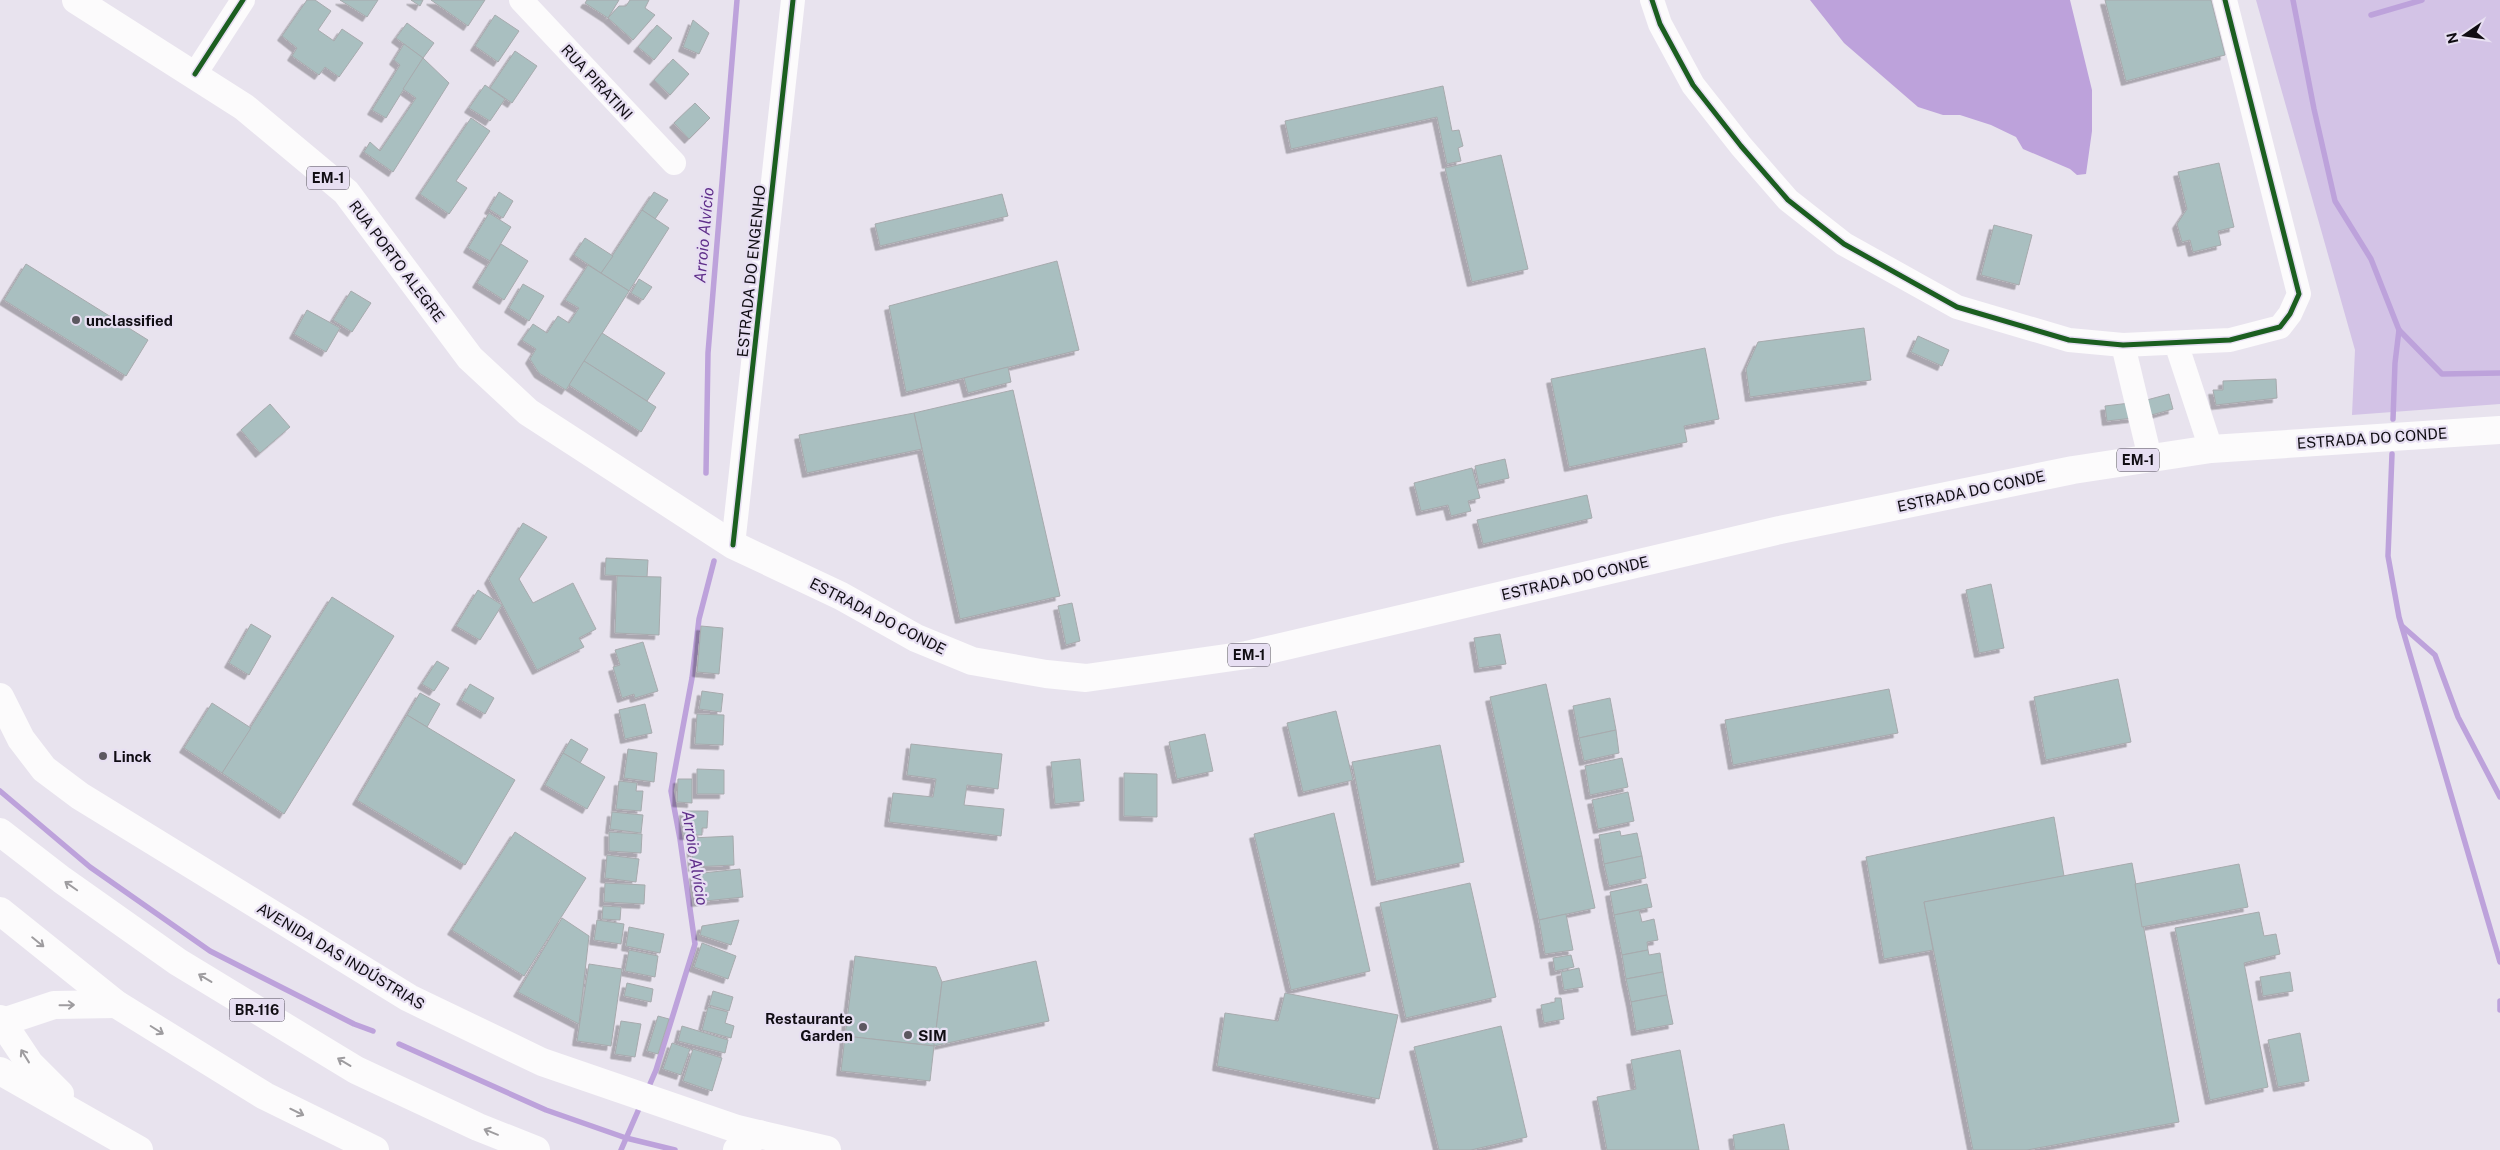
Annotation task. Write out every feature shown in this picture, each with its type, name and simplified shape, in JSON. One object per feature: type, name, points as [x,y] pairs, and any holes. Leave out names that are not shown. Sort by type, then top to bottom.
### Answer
[{"type":"main road","name":"RUA PORTO ALEGRE","points":[[76,0],[195,74],[244,107],[346,192],[470,358],[528,412],[686,513]]},
{"type":"main road","name":"ESTRADA DO CONDE","points":[[686,513],[733,545],[841,596],[916,638],[972,661],[1046,674],[1086,678],[1247,655],[1780,530],[2073,470],[2211,449],[2500,430]]},
{"type":"main road","name":"AVENIDA DAS INDÚSTRIAS","points":[[0,697],[21,739],[44,769],[80,796],[408,998],[542,1062],[737,1129],[827,1150]]},
{"type":"main road","name":"BR-116","points":[[0,832],[62,880],[178,962],[356,1070],[478,1126],[536,1150]]},
{"type":"main road","points":[[0,911],[116,1004],[265,1096],[375,1150]]},
{"type":"main road","points":[[82,1117],[30,1064],[1,1021],[54,1005],[116,1004]]},
{"type":"main road","points":[[0,1071],[139,1150]]},
{"type":"main road","points":[[737,1150],[759,1134]]},
{"type":"street","points":[[195,74],[243,0]]},
{"type":"street","name":"RUA PIRATINI","points":[[520,0],[674,163]]},
{"type":"street","name":"ESTRADA DO ENGENHO","points":[[733,545],[793,0]]},
{"type":"street","points":[[1652,0],[1660,24],[1699,93],[1788,200],[1844,244],[1957,307],[2068,340],[2123,346],[2230,340],[2280,327],[2290,314],[2299,294],[2225,0]]},
{"type":"street","points":[[2176,343],[2211,449]]},
{"type":"street","points":[[2123,346],[2150,458]]},
{"type":"shaded area","points":[[1810,0],[2070,0],[2092,90],[2092,131],[2086,174],[2077,175],[2070,169],[2023,149],[2016,137],[1991,125],[1960,115],[1943,115],[1918,107],[1844,43]]},
{"type":"shaded area","points":[[2256,0],[2500,0],[2500,404],[2352,415],[2355,350]]},
{"type":"building","points":[[307,0],[315,0],[331,11],[318,30],[334,41],[342,29],[363,43],[339,77],[325,67],[319,75],[292,56],[297,48],[282,36]]},
{"type":"building","points":[[340,0],[378,0],[367,17]]},
{"type":"building","points":[[411,0],[423,0],[420,6]]},
{"type":"building","points":[[431,0],[485,0],[468,26]]},
{"type":"building","points":[[587,0],[619,0],[608,18],[585,3]]},
{"type":"building","points":[[630,0],[649,0],[645,8],[655,15],[633,40],[608,18],[619,6],[626,6]]},
{"type":"building","points":[[2105,0],[2211,0],[2225,55],[2126,81]]},
{"type":"building","points":[[495,15],[519,31],[498,62],[475,46]]},
{"type":"building","points":[[693,20],[709,33],[699,54],[683,47]]},
{"type":"building","points":[[407,23],[434,43],[423,58],[396,38]]},
{"type":"building","points":[[657,25],[672,38],[654,60],[638,47]]},
{"type":"building","points":[[404,44],[423,58],[386,118],[372,110],[400,65],[394,60]]},
{"type":"building","points":[[515,51],[537,66],[512,103],[490,88]]},
{"type":"building","points":[[423,58],[449,83],[393,172],[364,152],[370,142],[380,151],[416,98],[403,89]]},
{"type":"building","points":[[673,59],[689,74],[670,95],[654,80]]},
{"type":"building","points":[[485,85],[505,99],[490,121],[469,108]]},
{"type":"building","points":[[1443,86],[1452,131],[1459,130],[1463,146],[1458,148],[1461,161],[1447,164],[1437,117],[1291,149],[1285,121]]},
{"type":"building","points":[[695,103],[710,118],[689,139],[674,123]]},
{"type":"building","points":[[471,118],[490,131],[456,181],[467,188],[449,214],[420,194]]},
{"type":"building","points":[[1501,155],[1528,269],[1472,282],[1445,168]]},
{"type":"building","points":[[2219,163],[2234,227],[2218,231],[2221,245],[2193,252],[2190,240],[2182,242],[2177,224],[2187,209],[2178,172]]},
{"type":"building","points":[[499,192],[513,201],[503,218],[489,209]]},
{"type":"building","points":[[654,192],[668,200],[655,219],[642,210]]},
{"type":"building","points":[[1002,194],[1008,216],[880,246],[875,224]]},
{"type":"building","points":[[642,210],[669,228],[629,291],[601,273]]},
{"type":"building","points":[[489,213],[511,227],[490,261],[468,248]]},
{"type":"building","points":[[1994,225],[2032,235],[2019,285],[1981,275]]},
{"type":"building","points":[[585,238],[613,256],[601,273],[574,255]]},
{"type":"building","points":[[501,244],[528,261],[504,300],[477,283]]},
{"type":"building","points":[[1057,261],[1079,350],[906,392],[889,306]]},
{"type":"building","name":"unclassified","points":[[26,264],[148,340],[126,376],[4,300]]},
{"type":"building","points":[[588,265],[629,291],[566,390],[539,373],[530,359],[536,349],[522,340],[533,324],[547,333],[558,316],[569,323],[579,308],[565,300]]},
{"type":"building","points":[[639,279],[652,287],[643,300],[631,293]]},
{"type":"building","points":[[523,284],[544,296],[529,321],[509,308]]},
{"type":"building","points":[[351,291],[371,303],[352,332],[333,320]]},
{"type":"building","points":[[307,310],[340,328],[326,352],[294,334]]},
{"type":"building","points":[[1864,328],[1871,380],[1750,397],[1746,369],[1758,342]]},
{"type":"building","points":[[602,333],[665,373],[647,401],[584,361]]},
{"type":"building","points":[[1918,336],[1949,350],[1942,366],[1911,352]]},
{"type":"building","points":[[1705,348],[1719,419],[1684,426],[1687,442],[1569,467],[1551,379]]},
{"type":"building","points":[[584,361],[656,407],[641,432],[569,385]]},
{"type":"building","points":[[1008,367],[1011,382],[968,393],[964,378]]},
{"type":"building","points":[[2276,379],[2277,398],[2216,405],[2213,390],[2223,390],[2223,381]]},
{"type":"building","points":[[1013,390],[1060,596],[960,619],[914,413]]},
{"type":"building","points":[[2169,394],[2173,409],[2148,416],[2143,401]]},
{"type":"building","points":[[2130,403],[2133,418],[2107,421],[2105,406]]},
{"type":"building","points":[[270,404],[290,427],[260,453],[241,430]]},
{"type":"building","points":[[914,413],[922,449],[807,473],[799,435]]},
{"type":"building","points":[[1505,459],[1509,478],[1479,485],[1475,466]]},
{"type":"building","points":[[1472,468],[1480,498],[1468,501],[1471,511],[1451,516],[1448,505],[1421,511],[1414,483]]},
{"type":"building","points":[[1587,495],[1592,518],[1483,544],[1477,520]]},
{"type":"building","points":[[523,523],[547,537],[519,579],[533,603],[573,583],[596,629],[579,638],[584,647],[537,670],[489,579]]},
{"type":"building","points":[[606,558],[648,560],[647,577],[605,575]]},
{"type":"building","points":[[617,576],[661,577],[659,635],[615,633]]},
{"type":"building","points":[[1991,584],[2004,648],[1979,653],[1966,590]]},
{"type":"building","points":[[478,590],[502,605],[480,640],[456,626]]},
{"type":"building","points":[[332,597],[394,636],[284,814],[222,773]]},
{"type":"building","points":[[1072,603],[1080,641],[1066,645],[1058,606]]},
{"type":"building","points":[[251,624],[271,636],[249,675],[229,663]]},
{"type":"building","points":[[701,626],[723,628],[719,674],[697,672]]},
{"type":"building","points":[[1500,634],[1506,664],[1479,668],[1474,638]]},
{"type":"building","points":[[643,642],[658,691],[635,698],[634,694],[622,698],[613,667],[620,665],[615,650]]},
{"type":"building","points":[[437,661],[449,668],[434,691],[422,684]]},
{"type":"building","points":[[2118,679],[2131,742],[2046,760],[2034,697]]},
{"type":"building","points":[[470,684],[494,698],[485,714],[461,700]]},
{"type":"building","points":[[1546,684],[1595,908],[1539,920],[1490,697]]},
{"type":"building","points":[[1889,689],[1898,733],[1733,765],[1725,720]]},
{"type":"building","points":[[702,691],[723,694],[721,712],[699,709]]},
{"type":"building","points":[[420,693],[440,704],[427,727],[407,715]]},
{"type":"building","points":[[1610,698],[1616,730],[1579,738],[1573,706]]},
{"type":"building","points":[[212,703],[251,728],[222,773],[184,748]]},
{"type":"building","points":[[645,704],[652,733],[625,739],[619,710]]},
{"type":"building","points":[[1336,711],[1353,780],[1303,792],[1287,723]]},
{"type":"building","points":[[697,714],[724,715],[723,745],[695,744]]},
{"type":"building","points":[[407,715],[515,780],[465,865],[357,800]]},
{"type":"building","points":[[1616,730],[1619,753],[1584,761],[1579,738]]},
{"type":"building","points":[[1205,734],[1213,771],[1177,779],[1169,742]]},
{"type":"building","points":[[571,739],[588,749],[580,763],[563,753]]},
{"type":"building","points":[[911,744],[1002,754],[998,789],[967,785],[964,805],[1004,809],[1001,836],[889,822],[893,793],[933,797],[936,779],[907,775]]},
{"type":"building","points":[[1440,745],[1464,862],[1376,881],[1352,762]]},
{"type":"building","points":[[628,749],[657,753],[654,782],[624,778]]},
{"type":"building","points":[[563,753],[605,777],[587,809],[545,785]]},
{"type":"building","points":[[1622,758],[1628,787],[1590,795],[1585,766]]},
{"type":"building","points":[[1080,759],[1084,801],[1055,804],[1051,762]]},
{"type":"building","points":[[697,769],[724,770],[724,794],[697,794]]},
{"type":"building","points":[[1124,773],[1157,774],[1157,817],[1124,816]]},
{"type":"building","points":[[678,779],[692,779],[692,803],[677,802]]},
{"type":"building","points":[[619,781],[637,783],[636,791],[643,791],[641,811],[616,809]]},
{"type":"building","points":[[1628,792],[1634,821],[1598,829],[1592,800]]},
{"type":"building","points":[[684,811],[708,811],[707,828],[702,828],[702,835],[684,835]]},
{"type":"building","points":[[612,812],[643,815],[641,833],[610,829]]},
{"type":"building","points":[[1334,813],[1370,971],[1291,990],[1254,834]]},
{"type":"building","points":[[2054,817],[2064,876],[1924,902],[1933,950],[1884,959],[1866,857]]},
{"type":"building","points":[[1620,831],[1621,836],[1637,833],[1642,856],[1604,864],[1599,835]]},
{"type":"building","points":[[515,832],[586,878],[524,976],[452,930]]},
{"type":"building","points":[[609,832],[642,834],[641,853],[609,851]]},
{"type":"building","points":[[733,836],[734,865],[693,867],[691,838]]},
{"type":"building","points":[[607,855],[639,859],[636,882],[605,878]]},
{"type":"building","points":[[1642,856],[1646,878],[1609,886],[1604,864]]},
{"type":"building","points":[[2132,863],[2179,1122],[2027,1150],[1973,1150],[1924,902]]},
{"type":"building","points":[[2239,864],[2248,907],[2142,927],[2135,884]]},
{"type":"building","points":[[740,869],[743,897],[696,902],[694,874]]},
{"type":"building","points":[[605,883],[645,885],[644,904],[604,902]]},
{"type":"building","points":[[1470,883],[1496,997],[1406,1018],[1380,903]]},
{"type":"building","points":[[1647,884],[1652,907],[1614,915],[1610,892]]},
{"type":"building","points":[[603,906],[621,907],[620,920],[602,919]]},
{"type":"building","points":[[1639,910],[1642,922],[1654,919],[1658,940],[1647,942],[1648,950],[1622,955],[1614,915]]},
{"type":"building","points":[[2259,912],[2264,936],[2276,934],[2280,954],[2244,963],[2268,1087],[2210,1100],[2175,928]]},
{"type":"building","points":[[1566,914],[1573,950],[1545,954],[1539,920]]},
{"type":"building","points":[[562,918],[589,936],[579,1024],[518,992]]},
{"type":"building","points":[[597,920],[624,924],[621,944],[594,940]]},
{"type":"building","points":[[739,920],[731,945],[700,935],[702,926]]},
{"type":"building","points":[[629,927],[664,934],[660,953],[626,946]]},
{"type":"building","points":[[702,943],[736,956],[728,979],[694,967]]},
{"type":"building","points":[[629,950],[658,956],[655,977],[625,971]]},
{"type":"building","points":[[1648,950],[1649,955],[1660,953],[1663,972],[1626,979],[1622,955]]},
{"type":"building","points":[[1571,955],[1574,967],[1555,971],[1553,958]]},
{"type":"building","points":[[855,956],[936,967],[942,982],[934,1046],[845,1036]]},
{"type":"building","points":[[1036,961],[1049,1021],[934,1046],[942,982]]},
{"type":"building","points":[[589,964],[622,969],[611,1046],[577,1041]]},
{"type":"building","points":[[1579,968],[1583,987],[1564,990],[1561,972]]},
{"type":"building","points":[[1663,972],[1667,995],[1631,1002],[1626,979]]},
{"type":"building","points":[[2290,972],[2293,991],[2263,996],[2260,977]]},
{"type":"building","points":[[627,983],[653,989],[651,1002],[624,996]]},
{"type":"building","points":[[713,991],[733,997],[729,1011],[709,1005]]},
{"type":"building","points":[[1285,993],[1398,1015],[1379,1099],[1217,1066],[1225,1013],[1278,1021]]},
{"type":"building","points":[[1667,995],[1673,1024],[1636,1031],[1631,1002]]},
{"type":"building","points":[[1555,998],[1561,998],[1564,1019],[1544,1023],[1541,1005],[1555,1002]]},
{"type":"building","points":[[708,1007],[728,1012],[725,1023],[734,1026],[731,1038],[702,1030]]},
{"type":"building","points":[[658,1016],[669,1019],[658,1054],[647,1051]]},
{"type":"building","points":[[621,1021],[641,1024],[635,1057],[615,1054]]},
{"type":"building","points":[[682,1026],[728,1040],[725,1053],[678,1041]]},
{"type":"building","points":[[1501,1026],[1527,1137],[1471,1150],[1439,1150],[1414,1047]]},
{"type":"building","points":[[2300,1033],[2309,1081],[2278,1087],[2268,1040]]},
{"type":"building","points":[[845,1036],[934,1046],[930,1081],[841,1071]]},
{"type":"building","points":[[672,1043],[690,1049],[681,1075],[663,1069]]},
{"type":"building","points":[[693,1049],[722,1058],[712,1091],[683,1081]]},
{"type":"building","points":[[1680,1050],[1699,1150],[1607,1150],[1597,1097],[1636,1089],[1631,1060]]},
{"type":"building","points":[[1784,1124],[1789,1150],[1735,1150],[1733,1135]]},
{"type":"waterway","name":"Arroio Alvício","points":[[706,473],[708,353],[737,0]]},
{"type":"waterway","points":[[2293,0],[2314,109],[2335,201],[2371,259],[2399,330],[2442,374],[2500,373]]},
{"type":"waterway","points":[[2371,15],[2422,0]]},
{"type":"waterway","points":[[2393,419],[2395,363],[2399,330]]},
{"type":"waterway","points":[[2392,454],[2388,556],[2399,617],[2500,962]]},
{"type":"waterway","name":"Arroio Alvício","points":[[647,1091],[656,1070],[695,944],[671,791],[692,678],[699,619],[714,561]]},
{"type":"waterway","points":[[2402,626],[2435,655],[2458,717],[2500,797]]},
{"type":"waterway","points":[[0,791],[90,867],[210,951],[354,1024],[373,1031]]},
{"type":"waterway","points":[[2500,1001],[2500,1010]]},
{"type":"waterway","points":[[399,1044],[546,1110],[626,1138],[675,1150]]},
{"type":"waterway","name":"Arroio Alvício","points":[[621,1150],[641,1104]]},
{"type":"cycle path","points":[[195,74],[243,0]]},
{"type":"cycle path","points":[[733,545],[793,0]]},
{"type":"cycle path","points":[[1652,0],[1660,24],[1693,85],[1741,146],[1788,200],[1844,244],[1957,307],[2069,340],[2123,345],[2230,340],[2280,327],[2290,314],[2299,294],[2225,0]]},
{"type":"place","name":"unclassified","points":[[76,320]]},
{"type":"place","name":"Linck","points":[[103,756]]},
{"type":"place","name":"Restaurante Garden","points":[[863,1027]]},
{"type":"place","name":"SIM","points":[[908,1035]]}]
